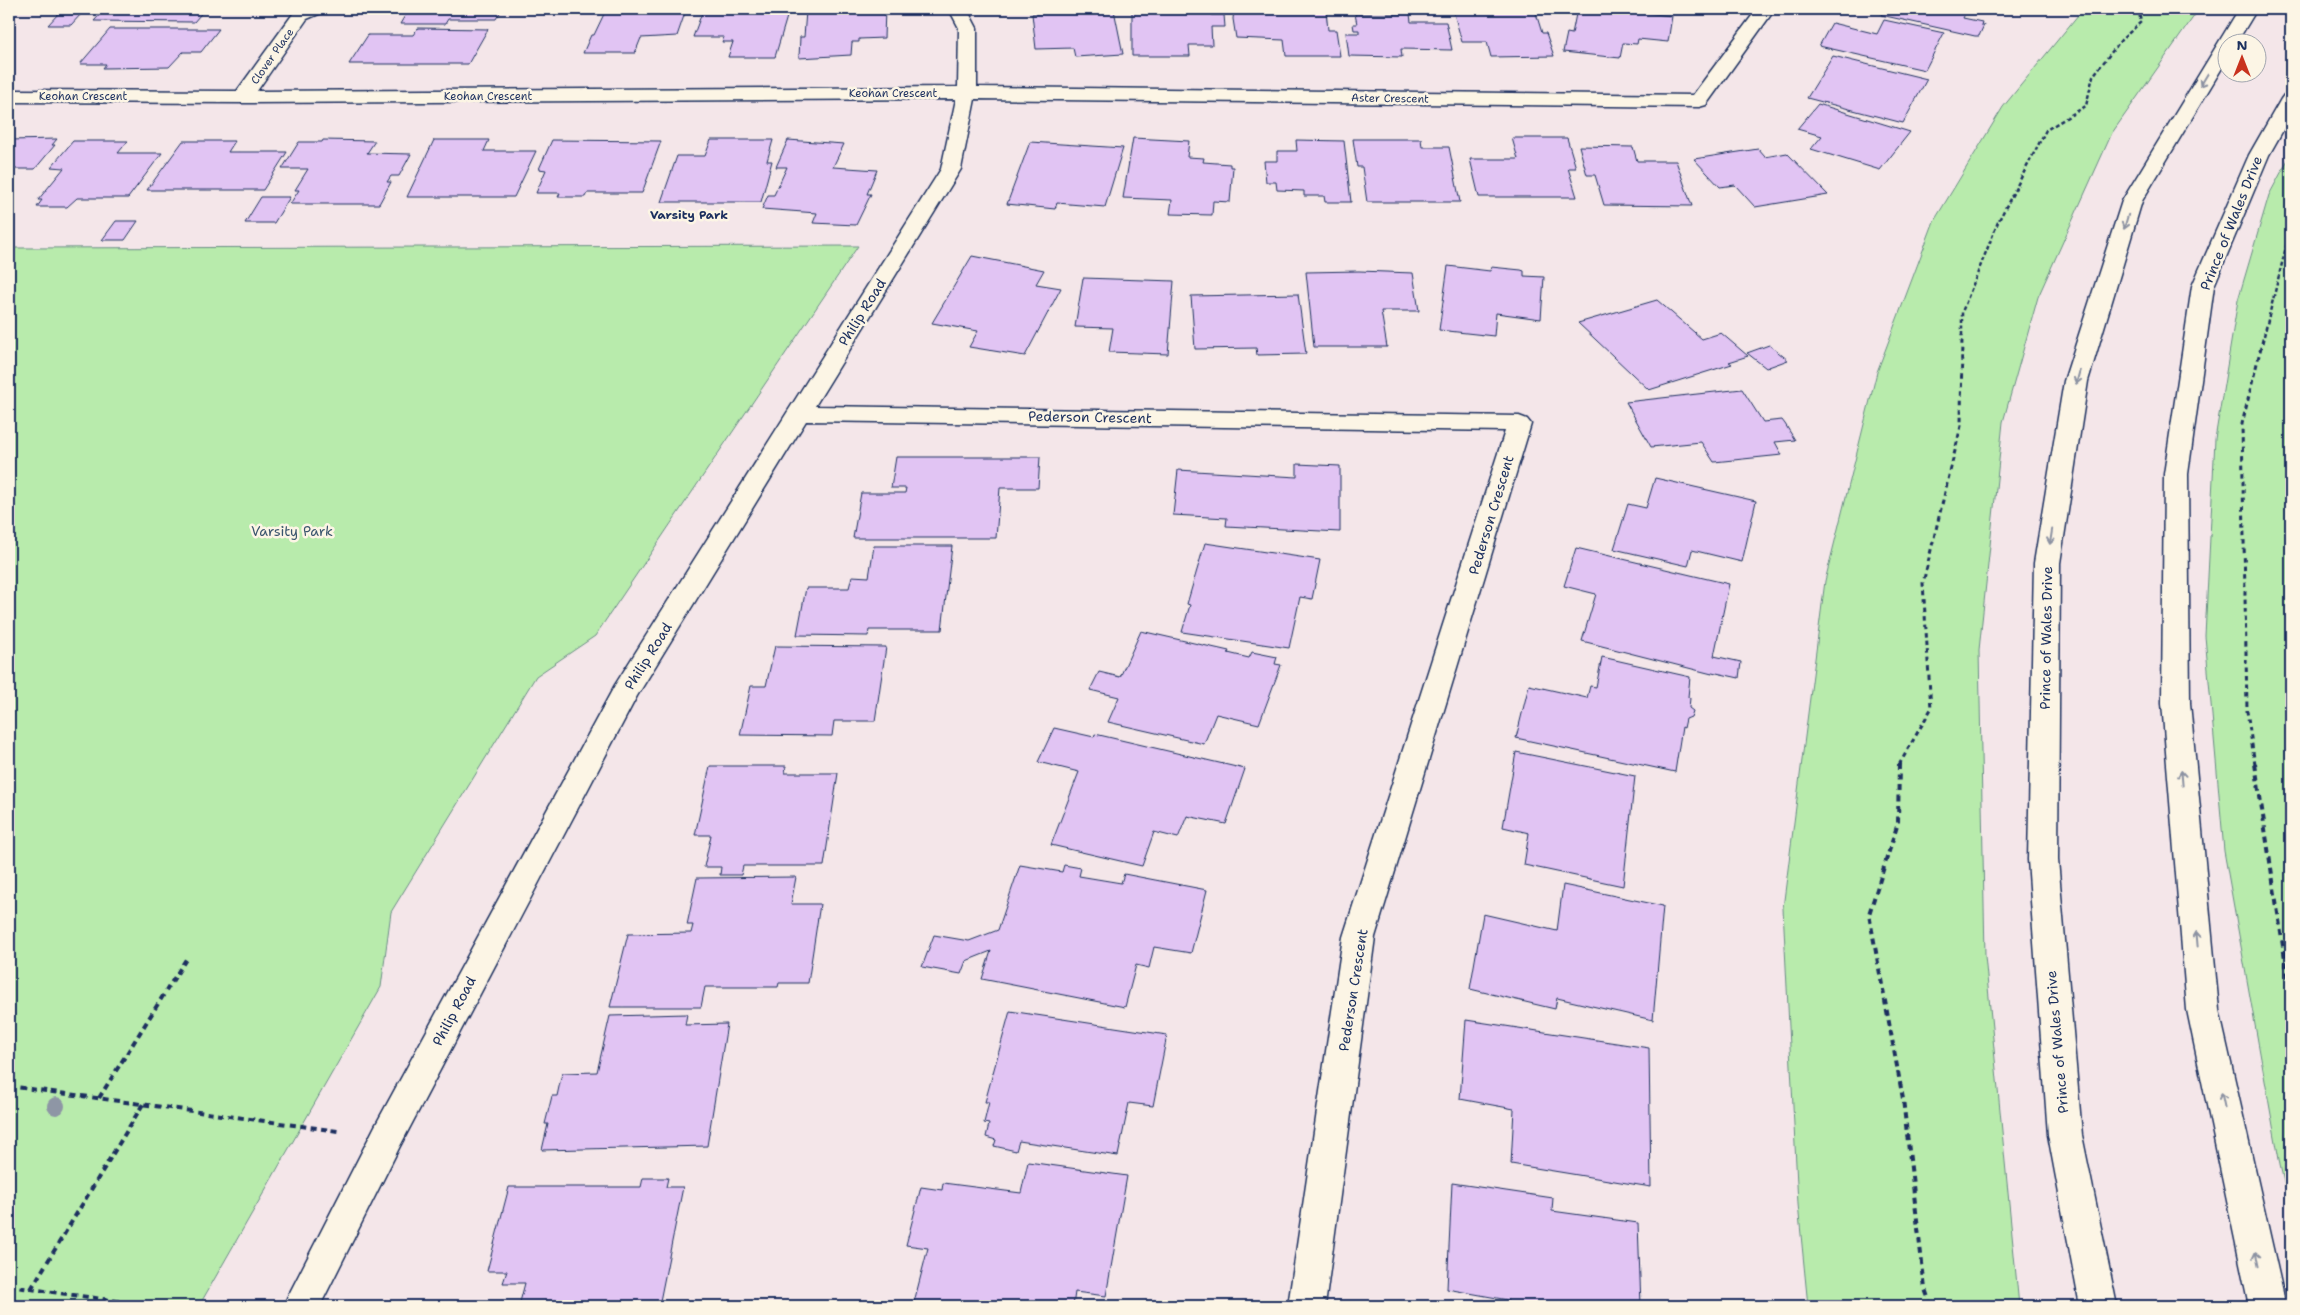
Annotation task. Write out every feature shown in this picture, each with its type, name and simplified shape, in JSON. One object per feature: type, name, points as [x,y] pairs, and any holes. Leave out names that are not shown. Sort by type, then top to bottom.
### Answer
[{"type":"street","name":"Philip Road","points":[[301,1306],[386,1137],[624,692],[800,413],[951,168],[967,93],[968,28],[958,9]]},
{"type":"street","name":"Aster Crescent","points":[[967,93],[1699,101],[1766,9]]},
{"type":"street","name":"Prince of Wales Drive","points":[[2098,1306],[2065,1135],[2042,860],[2047,563],[2076,381],[2132,201],[2248,9]]},
{"type":"street","name":"Clover Place","points":[[243,97],[304,11]]},
{"type":"street","name":"Keohan Crescent","points":[[9,96],[243,97],[967,93]]},
{"type":"street","name":"Prince of Wales Drive","points":[[2267,1306],[2203,1010],[2176,703],[2176,474],[2203,286],[2259,155],[2291,99]]},
{"type":"street","name":"Pederson Crescent","points":[[800,413],[1520,424],[1359,936],[1307,1306]]},
{"type":"path","points":[[1931,1306],[1925,1289],[1904,1099],[1869,914],[1898,823],[1899,765],[1931,709],[1923,583],[1961,426],[1962,312],[1998,222],[2046,130],[2086,106],[2093,76],[2120,40],[2141,22],[2138,9]]},
{"type":"path","points":[[2291,227],[2242,424],[2247,711],[2291,998]]},
{"type":"path","points":[[99,1098],[188,956]]},
{"type":"path","points":[[9,1086],[386,1137]]},
{"type":"path","points":[[31,1289],[143,1104]]},
{"type":"path","points":[[9,1286],[153,1306]]},
{"type":"green space","points":[[2083,9],[2199,9],[2112,133],[2038,297],[2003,422],[1979,650],[1985,956],[2019,1306],[1808,1306],[1798,1204],[1783,908],[1825,581],[1877,372],[1934,221],[2003,107]]},
{"type":"green space","points":[[2291,154],[2291,1212],[2280,1165],[2224,851],[2205,636],[2215,439],[2238,300],[2269,195]]},
{"type":"green space","name":"Varsity Park","points":[[858,246],[595,636],[536,676],[391,912],[381,987],[199,1306],[9,1306],[9,248]]},
{"type":"building","points":[[105,9],[205,9],[194,22],[94,21]]},
{"type":"building","points":[[409,9],[502,9],[496,19],[448,19],[445,24],[400,24]]},
{"type":"building","points":[[885,9],[884,38],[859,39],[859,42],[852,42],[851,55],[799,58],[800,37],[804,37],[806,11]]},
{"type":"building","points":[[1234,9],[1332,9],[1332,11],[1326,11],[1328,30],[1336,30],[1340,56],[1286,56],[1284,40],[1236,38],[1233,19]]},
{"type":"building","points":[[1577,9],[1637,9],[1636,12],[1672,16],[1668,42],[1638,39],[1637,44],[1623,43],[1620,58],[1563,52],[1567,33],[1572,34]]},
{"type":"building","points":[[1884,9],[1963,9],[1966,12],[1963,18],[1982,22],[1981,25],[1984,25],[1979,36],[1975,36],[1881,15]]},
{"type":"building","points":[[602,10],[686,10],[677,36],[641,38],[635,53],[583,53],[604,14],[600,14]]},
{"type":"building","points":[[703,10],[789,10],[775,57],[728,57],[733,42],[722,42],[724,37],[693,37]]},
{"type":"building","points":[[1114,10],[1123,54],[1075,57],[1073,48],[1036,49],[1032,14]]},
{"type":"building","points":[[1453,10],[1535,10],[1542,33],[1546,33],[1554,56],[1491,57],[1487,42],[1462,42]]},
{"type":"building","points":[[1132,11],[1210,11],[1211,15],[1224,15],[1225,27],[1211,27],[1212,45],[1189,45],[1190,56],[1132,56]]},
{"type":"building","points":[[58,14],[81,14],[71,25],[48,25]]},
{"type":"building","points":[[1355,14],[1410,14],[1411,22],[1446,22],[1452,50],[1401,49],[1402,57],[1349,56],[1346,33],[1359,33],[1359,30],[1354,30],[1353,24],[1357,24]]},
{"type":"building","points":[[1884,20],[1944,33],[1925,70],[1819,46],[1832,23],[1877,34]]},
{"type":"building","points":[[418,28],[488,29],[468,64],[349,64],[368,35],[413,35]]},
{"type":"building","points":[[110,29],[219,29],[201,52],[183,52],[169,67],[103,68],[106,64],[80,64]]},
{"type":"building","points":[[1833,56],[1927,79],[1903,123],[1807,98]]},
{"type":"building","points":[[1818,104],[1910,132],[1880,170],[1811,149],[1822,136],[1797,129]]},
{"type":"building","points":[[1133,138],[1189,141],[1187,157],[1204,158],[1203,162],[1230,164],[1230,167],[1233,167],[1230,202],[1213,201],[1212,215],[1170,214],[1172,200],[1123,198]]},
{"type":"building","points":[[1512,138],[1567,138],[1576,168],[1568,168],[1577,197],[1479,197],[1470,159],[1518,159]]},
{"type":"building","points":[[57,139],[52,145],[55,145],[35,169],[9,169],[9,140]]},
{"type":"building","points":[[1353,139],[1421,139],[1422,147],[1449,147],[1460,202],[1367,202],[1362,167],[1357,167]]},
{"type":"building","points":[[323,140],[375,141],[367,153],[411,154],[399,176],[391,176],[387,182],[391,182],[379,204],[290,204],[299,190],[295,190],[308,169],[282,169],[299,142],[322,142]]},
{"type":"building","points":[[434,140],[489,140],[484,151],[536,151],[514,197],[407,197]]},
{"type":"building","points":[[552,140],[661,141],[642,193],[587,193],[585,197],[558,197],[560,193],[536,193],[546,170],[539,169]]},
{"type":"building","points":[[711,140],[773,140],[767,161],[772,161],[761,202],[661,202],[677,156],[705,156]]},
{"type":"building","points":[[788,140],[844,144],[833,167],[877,170],[867,194],[871,194],[856,225],[813,223],[817,213],[762,209],[768,195],[774,195],[787,167],[776,167]]},
{"type":"building","points":[[1296,140],[1344,141],[1351,202],[1325,202],[1324,196],[1304,196],[1304,191],[1277,190],[1276,182],[1266,182],[1264,161],[1277,161],[1277,151],[1297,151]]},
{"type":"building","points":[[73,141],[128,141],[118,153],[162,153],[128,198],[77,198],[67,207],[37,207],[42,200],[38,200],[64,168],[51,167]]},
{"type":"building","points":[[183,141],[235,141],[228,152],[287,152],[263,190],[147,190]]},
{"type":"building","points":[[1030,142],[1123,148],[1105,207],[1057,203],[1055,209],[1007,204]]},
{"type":"building","points":[[1579,146],[1633,147],[1637,161],[1676,161],[1692,206],[1604,205],[1595,175],[1587,175]]},
{"type":"building","points":[[1758,149],[1765,157],[1787,153],[1828,195],[1755,207],[1735,185],[1720,187],[1694,159]]},
{"type":"building","points":[[261,197],[290,197],[274,223],[245,223]]},
{"type":"building","points":[[116,221],[138,221],[125,240],[102,240]]},
{"type":"building","points":[[972,256],[1044,270],[1036,284],[1061,288],[1025,356],[969,347],[978,331],[932,323]]},
{"type":"building","points":[[1448,266],[1490,271],[1491,267],[1521,270],[1524,271],[1524,276],[1544,277],[1541,319],[1496,313],[1494,336],[1439,330]]},
{"type":"building","points":[[1306,272],[1413,273],[1419,311],[1381,311],[1387,347],[1314,347]]},
{"type":"building","points":[[1083,278],[1174,281],[1168,354],[1109,352],[1113,328],[1075,327]]},
{"type":"building","points":[[1298,294],[1306,354],[1257,355],[1256,348],[1195,349],[1191,296]]},
{"type":"building","points":[[1657,300],[1702,339],[1721,333],[1748,356],[1729,362],[1732,364],[1649,390],[1578,323]]},
{"type":"building","points":[[1769,345],[1788,360],[1766,368],[1747,353]]},
{"type":"building","points":[[1742,389],[1763,422],[1782,420],[1795,440],[1775,442],[1782,455],[1714,462],[1701,442],[1651,447],[1626,402]]},
{"type":"building","points":[[896,457],[1040,457],[1038,488],[1000,488],[996,538],[853,538],[861,493],[905,493],[906,488],[891,488]]},
{"type":"building","points":[[1297,464],[1340,466],[1340,532],[1226,526],[1227,518],[1173,515],[1178,470],[1297,477]]},
{"type":"building","points":[[1655,478],[1756,501],[1742,562],[1692,550],[1688,566],[1614,549],[1628,504],[1646,508]]},
{"type":"building","points":[[1205,543],[1320,560],[1312,599],[1300,597],[1289,648],[1182,632],[1190,605],[1187,604]]},
{"type":"building","points":[[874,546],[952,546],[942,630],[869,630],[868,636],[797,635],[806,588],[849,588],[852,576],[869,577]]},
{"type":"building","points":[[1576,548],[1729,584],[1714,656],[1741,662],[1739,678],[1712,672],[1712,674],[1582,641],[1596,594],[1564,586]]},
{"type":"building","points":[[1141,631],[1229,651],[1228,653],[1249,658],[1252,652],[1277,657],[1275,664],[1281,665],[1259,724],[1216,714],[1204,744],[1108,722],[1119,697],[1090,690],[1099,672],[1120,677]]},
{"type":"building","points":[[775,646],[886,647],[875,721],[834,721],[832,736],[740,735],[751,686],[766,686]]},
{"type":"building","points":[[1602,657],[1690,677],[1688,697],[1690,698],[1689,708],[1693,711],[1691,717],[1686,719],[1684,728],[1682,727],[1675,772],[1516,738],[1529,685],[1587,698],[1590,686],[1596,687]]},
{"type":"building","points":[[1054,728],[1094,737],[1095,734],[1245,769],[1226,824],[1187,816],[1178,838],[1154,832],[1142,866],[1051,845],[1079,772],[1038,762]]},
{"type":"building","points":[[1516,752],[1635,776],[1623,886],[1524,865],[1529,833],[1503,827]]},
{"type":"building","points":[[710,766],[786,766],[785,773],[838,773],[824,866],[743,866],[741,875],[720,875],[721,867],[704,867],[711,835],[695,835]]},
{"type":"building","points":[[1020,865],[1062,872],[1064,865],[1081,868],[1079,876],[1121,883],[1124,874],[1207,890],[1191,953],[1154,947],[1149,968],[1136,965],[1125,1007],[982,979],[991,951],[966,961],[961,974],[922,967],[934,935],[969,941],[998,930]]},
{"type":"building","points":[[796,877],[791,904],[820,904],[808,983],[779,983],[778,987],[705,987],[701,1007],[610,1007],[628,934],[691,933],[693,925],[687,925],[697,878]]},
{"type":"building","points":[[1563,885],[1663,906],[1653,1020],[1557,998],[1555,1009],[1470,989],[1483,914],[1557,931]]},
{"type":"building","points":[[1010,1011],[1167,1035],[1153,1106],[1129,1103],[1118,1156],[1019,1141],[1016,1151],[994,1146],[996,1140],[986,1137],[989,1124],[984,1123],[989,1102],[985,1102]]},
{"type":"building","points":[[687,1014],[685,1025],[727,1024],[707,1146],[542,1150],[548,1124],[545,1124],[552,1096],[557,1096],[562,1073],[597,1072],[610,1016]]},
{"type":"building","points":[[1466,1020],[1649,1048],[1651,1187],[1511,1164],[1514,1109],[1460,1099]]},
{"type":"building","points":[[1028,1162],[1127,1176],[1106,1296],[1075,1292],[1073,1306],[913,1306],[928,1248],[906,1245],[921,1187],[942,1190],[943,1183],[1021,1193]]},
{"type":"building","points":[[643,1178],[668,1178],[666,1187],[683,1187],[659,1306],[519,1306],[525,1283],[503,1283],[507,1271],[487,1271],[509,1187],[641,1187]]},
{"type":"building","points":[[1452,1183],[1553,1198],[1552,1211],[1638,1223],[1641,1306],[1507,1306],[1508,1300],[1447,1289]]},
{"type":"district","name":"Varsity Park","points":[[689,215]]}]
